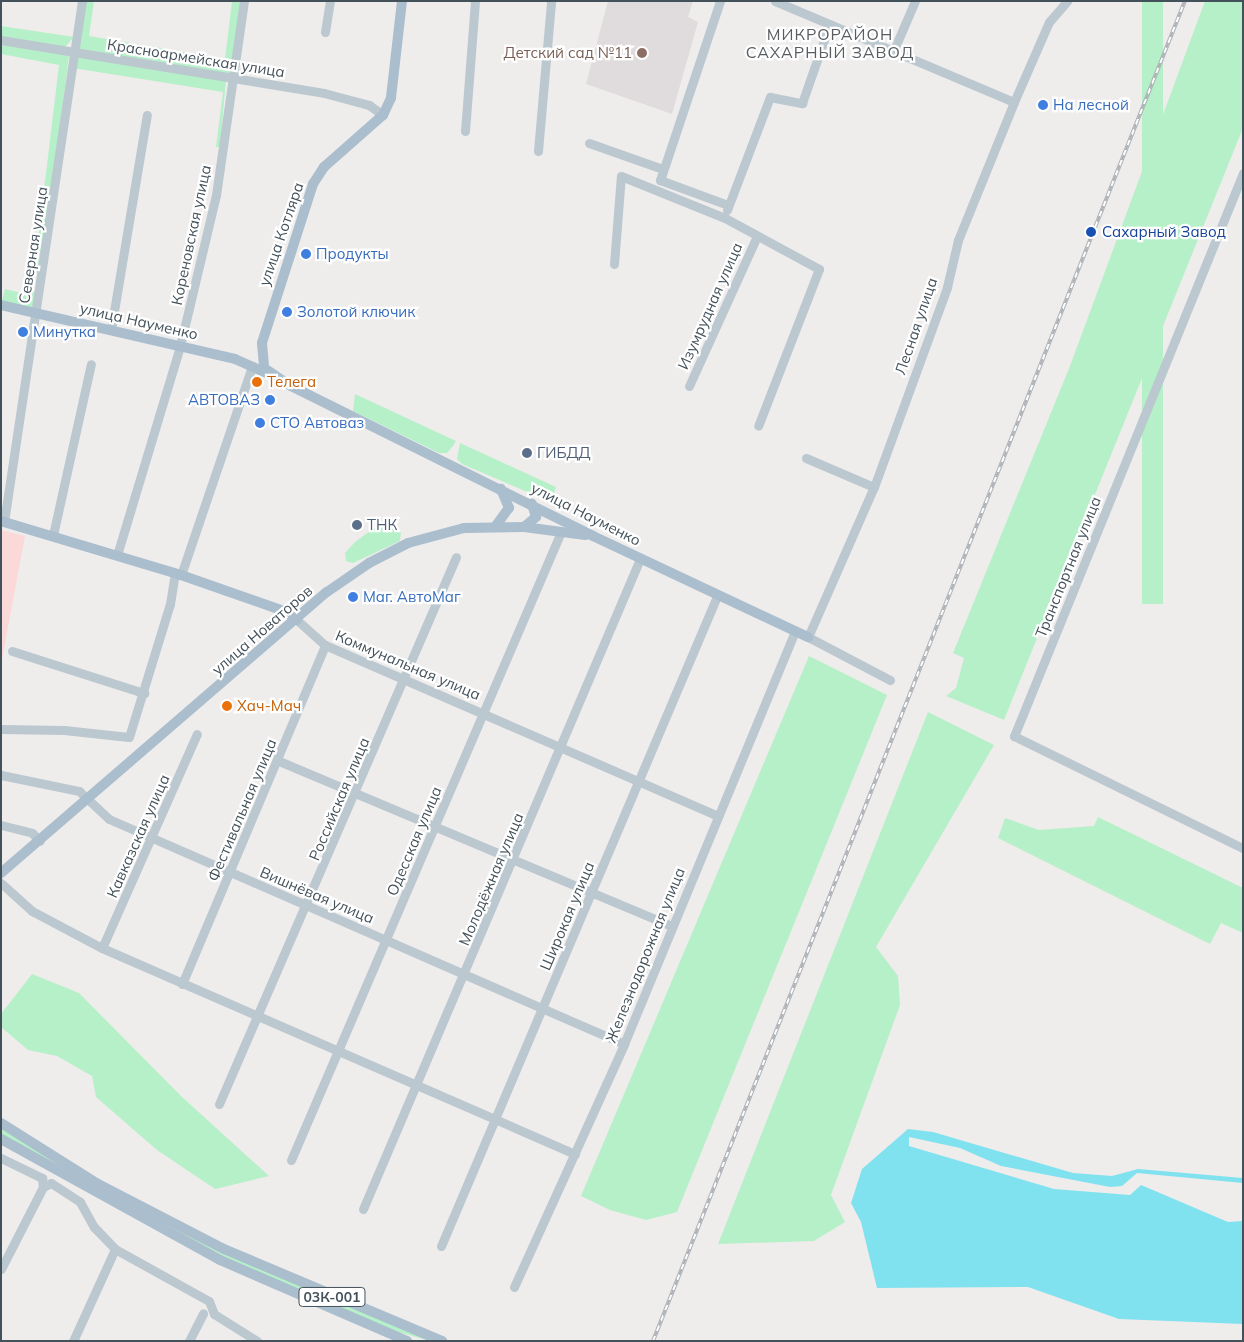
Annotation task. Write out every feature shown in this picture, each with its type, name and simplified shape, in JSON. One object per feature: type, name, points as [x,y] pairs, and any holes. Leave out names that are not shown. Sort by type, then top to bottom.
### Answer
[{"type":"main road","name":"улица Котляра","points":[[268,374],[260,356],[313,184],[324,166],[383,115],[393,88],[402,1]]},
{"type":"main road","name":"улица Науменко","points":[[1,305],[111,329],[252,366],[501,489],[512,502],[532,504],[640,559],[808,637]]},
{"type":"main road","points":[[494,527],[512,502],[524,527],[536,517],[532,504]]},
{"type":"main road","name":"Коммунальная улица","points":[[2,521],[178,574],[284,611],[297,620]]},
{"type":"main road","name":"улица Новаторов","points":[[1,873],[348,577],[400,546],[439,532],[494,527],[524,527],[593,536]]},
{"type":"main road","name":"03К-001","points":[[1,1123],[98,1184],[206,1240],[442,1341]]},
{"type":"main road","name":"03К-001","points":[[1,1139],[220,1260],[406,1341]]},
{"type":"street","name":"Северная улица","points":[[2,521],[37,313],[73,50],[82,1]]},
{"type":"street","name":"Кореновская улица","points":[[117,555],[180,346],[216,195],[244,1]]},
{"type":"street","points":[[325,32],[330,1]]},
{"type":"street","points":[[465,131],[475,1]]},
{"type":"street","points":[[538,151],[551,1]]},
{"type":"street","points":[[720,1],[660,180],[728,205]]},
{"type":"street","points":[[775,1],[829,26],[1014,102]]},
{"type":"street","points":[[893,52],[915,1]]},
{"type":"street","name":"Лесная улица","points":[[808,637],[874,487],[947,286],[958,240],[1014,102],[1049,22],[1067,1]]},
{"type":"street","points":[[725,218],[728,205],[770,97],[802,102],[829,26]]},
{"type":"street","name":"Красноармейская улица","points":[[1,40],[73,50],[324,93],[369,105],[383,115]]},
{"type":"street","points":[[111,329],[147,115]]},
{"type":"street","points":[[590,143],[663,169]]},
{"type":"street","name":"Транспортная улица","points":[[1243,173],[1014,736],[1243,848]]},
{"type":"street","points":[[614,264],[621,176],[725,218],[756,238],[819,269],[758,426]]},
{"type":"street","name":"Изумрудная улица","points":[[690,386],[756,238]]},
{"type":"street","points":[[53,535],[91,364]]},
{"type":"street","points":[[1,729],[129,737],[144,693],[178,574],[252,366]]},
{"type":"street","points":[[806,458],[874,487]]},
{"type":"street","name":"Одесская улица","points":[[292,1160],[388,940],[561,532]]},
{"type":"street","name":"Российская улица","points":[[219,1104],[260,1017],[357,794],[456,557]]},
{"type":"street","name":"Молодёжная улица","points":[[363,1209],[563,747],[640,559]]},
{"type":"street","name":"Широкая улица","points":[[441,1246],[544,1008],[717,596]]},
{"type":"street","name":"Коммунальная улица","points":[[297,620],[325,645],[718,816]]},
{"type":"street","name":"Железнодорожная улица","points":[[514,1287],[624,1044],[671,926],[795,632]]},
{"type":"street","name":"улица Науменко","points":[[808,637],[890,680]]},
{"type":"street","name":"Фестивальная улица","points":[[182,984],[279,761],[325,645]]},
{"type":"street","points":[[12,651],[144,693]]},
{"type":"street","name":"Кавказская улица","points":[[102,948],[197,734]]},
{"type":"street","points":[[279,761],[434,828],[671,926]]},
{"type":"street","name":"Вишнёвая улица","points":[[1,776],[79,791],[109,818],[151,838],[624,1044]]},
{"type":"street","points":[[1,825],[32,833],[40,840]]},
{"type":"street","points":[[1,883],[32,911],[102,948],[575,1154]]},
{"type":"street","points":[[1,1158],[42,1178],[43,1188]]},
{"type":"street","points":[[1,1269],[43,1188],[50,1183],[80,1202],[94,1227],[115,1249],[209,1301],[214,1314],[257,1341]]},
{"type":"street","points":[[73,1341],[115,1249]]},
{"type":"street","points":[[189,1341],[203,1313]]},
{"type":"shaded area","name":"Детский сад №11","points":[[608,1],[693,1],[688,17],[698,22],[672,114],[586,84]]},
{"type":"shaded area","points":[[1,530],[25,536],[1,665]]},
{"type":"green space","points":[[83,1],[94,1],[89,36],[225,59],[232,1],[241,1],[231,74],[79,49]]},
{"type":"green space","points":[[1142,1],[1163,1],[1163,604],[1142,604]]},
{"type":"green space","points":[[1205,1],[1243,1],[1243,128],[1004,720],[946,696],[956,688],[964,658],[953,653],[1070,366]]},
{"type":"green space","points":[[1,26],[74,37],[65,47],[1,38]]},
{"type":"green space","points":[[1,42],[69,55],[42,274],[34,273],[59,65],[1,54]]},
{"type":"green space","points":[[78,56],[226,80],[220,147],[216,147],[223,92],[73,68]]},
{"type":"green space","points":[[5,289],[30,295],[31,291],[39,292],[35,309],[2,301]]},
{"type":"green space","points":[[355,394],[456,441],[447,453],[439,453],[353,411]]},
{"type":"green space","points":[[460,443],[556,487],[551,502],[462,464],[457,459]]},
{"type":"green space","points":[[391,526],[401,532],[400,541],[353,563],[346,561],[345,553],[355,542],[374,528]]},
{"type":"green space","points":[[809,656],[887,695],[677,1212],[646,1220],[610,1210],[581,1196]]},
{"type":"green space","points":[[928,712],[994,745],[876,947],[898,976],[900,1005],[831,1195],[845,1222],[814,1241],[718,1244]]},
{"type":"green space","points":[[1098,817],[1243,888],[1243,933],[1221,923],[1210,944],[998,838],[1005,818],[1039,830],[1094,826]]},
{"type":"green space","points":[[32,974],[79,993],[181,1096],[269,1176],[215,1189],[157,1150],[96,1097],[92,1076],[57,1056],[28,1050],[1,1027],[1,1014]]},
{"type":"green space","points":[[1,1129],[128,1204],[1,1134]]},
{"type":"green space","points":[[140,1211],[233,1257],[430,1341],[388,1329],[230,1260]]},
{"type":"water","points":[[908,1129],[933,1132],[1073,1173],[1112,1176],[1138,1169],[1243,1178],[1243,1183],[1137,1173],[1122,1186],[1110,1187],[1001,1166],[960,1148],[909,1137],[909,1146],[1054,1189],[1130,1195],[1141,1185],[1228,1222],[1243,1221],[1243,1324],[1119,1319],[1028,1287],[877,1288],[861,1222],[851,1203],[862,1169]]},
{"type":"railway","points":[[653,1341],[1185,1]]},
{"type":"place","name":"Детский сад №11","points":[[642,53]]},
{"type":"place","name":"На лесной","points":[[1043,105]]},
{"type":"place","name":"Сахарный Завод","points":[[1091,232]]},
{"type":"place","name":"Продукты","points":[[306,254]]},
{"type":"place","name":"Золотой ключик","points":[[287,312]]},
{"type":"place","name":"Минутка","points":[[23,332]]},
{"type":"place","name":"Телега","points":[[257,382]]},
{"type":"place","name":"АВТОВАЗ","points":[[270,400]]},
{"type":"place","name":"СТО Автоваз","points":[[260,423]]},
{"type":"place","name":"ГИБДД","points":[[527,453]]},
{"type":"place","name":"ТНК","points":[[357,525]]},
{"type":"place","name":"Маг. АвтоМаг","points":[[353,597]]},
{"type":"place","name":"Хач-Мач","points":[[227,706]]},
{"type":"district","name":"МИКРОРАЙОН САХАРНЫЙ ЗАВОД","points":[[830,43]]}]
